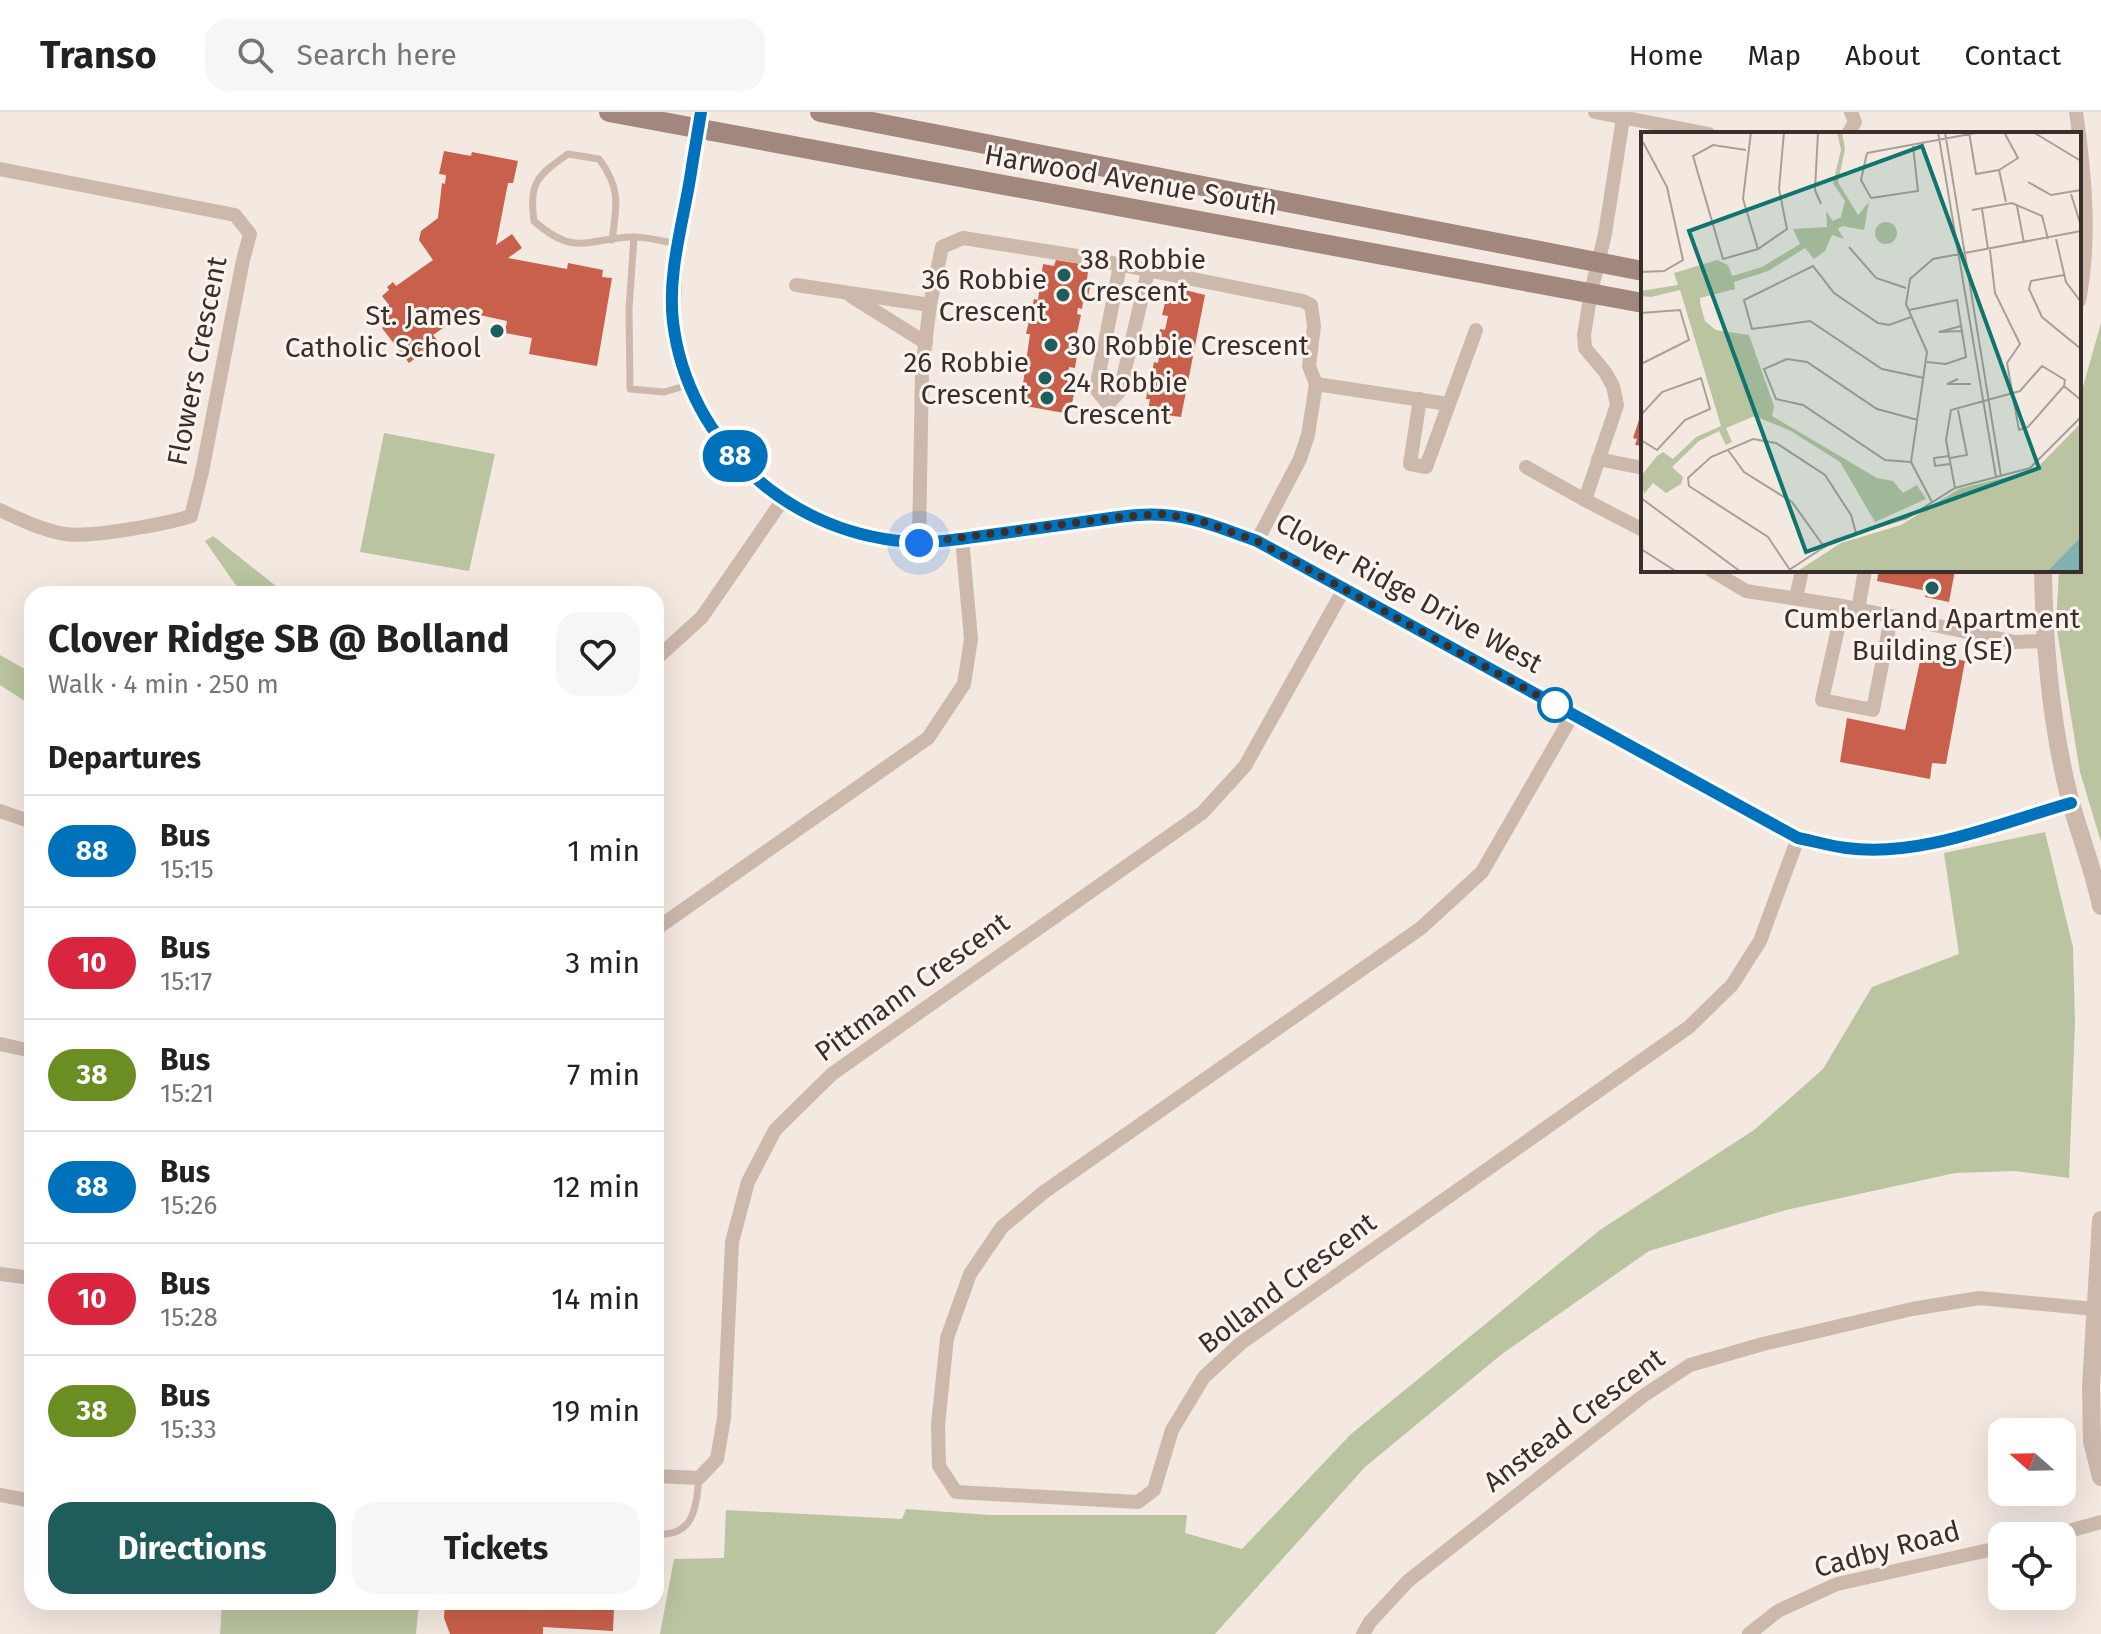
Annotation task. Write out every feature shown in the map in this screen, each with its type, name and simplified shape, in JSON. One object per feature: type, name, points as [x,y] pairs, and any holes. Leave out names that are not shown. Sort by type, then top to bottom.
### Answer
[{"type":"main road","name":"Harwood Avenue South","points":[[609,112],[700,120],[1641,303]]},
{"type":"main road","name":"Harwood Avenue South","points":[[820,112],[1641,271]]},
{"type":"street","points":[[1595,112],[1624,115],[1700,132]]},
{"type":"street","points":[[1849,132],[1855,122],[1851,112]]},
{"type":"street","points":[[2076,112],[2079,132]]},
{"type":"street","points":[[1585,500],[1617,405],[1613,386],[1585,348],[1586,318],[1599,263],[1624,115]]},
{"type":"street","name":"Clover Ridge Drive West","points":[[700,120],[677,244],[673,319],[688,385],[704,416],[740,462],[782,501],[834,525],[875,538],[919,543],[1120,517],[1162,514],[1195,519],[1257,541],[1798,838],[1848,848],[1891,848],[1945,840],[2071,803]]},
{"type":"street","points":[[2081,144],[2085,170],[2085,272],[2081,291]]},
{"type":"street","name":"Flowers Crescent","points":[[0,169],[235,215],[250,234],[191,516],[172,522],[68,535],[30,525],[0,510]]},
{"type":"street","points":[[919,543],[922,370],[930,305],[942,247],[963,238],[1120,265],[1311,305],[1314,326],[1309,366],[1316,384],[1308,435],[1300,459],[1257,541]]},
{"type":"street","points":[[1120,265],[1096,389],[1108,404],[1120,391],[1148,271]]},
{"type":"street","points":[[796,285],[930,305]]},
{"type":"street","points":[[847,293],[885,320],[926,343]]},
{"type":"street","points":[[1420,399],[1410,464],[1426,467],[1476,330]]},
{"type":"street","points":[[1316,384],[1448,404]]},
{"type":"street","points":[[1598,459],[1641,468]]},
{"type":"street","points":[[1526,467],[1641,529]]},
{"type":"street","points":[[664,652],[702,617],[782,501]]},
{"type":"street","points":[[664,923],[928,738],[964,684],[971,639],[962,539]]},
{"type":"street","points":[[1714,572],[1746,591],[1851,608],[2015,642],[2044,641]]},
{"type":"street","points":[[1796,598],[1802,572]]},
{"type":"street","points":[[1864,572],[1822,700],[1873,710],[1891,618]]},
{"type":"street","points":[[2043,572],[2044,641],[2071,803],[2101,906]]},
{"type":"street","name":"Pittmann Crescent","points":[[699,1478],[717,1459],[724,1418],[732,1242],[748,1182],[775,1130],[832,1074],[1202,813],[1245,766],[1344,589]]},
{"type":"street","name":"Bolland Crescent","points":[[1573,714],[1482,872],[1421,928],[1044,1192],[1002,1227],[970,1274],[947,1338],[938,1425],[939,1466],[956,1492],[1138,1502],[1154,1490],[1172,1430],[1204,1377],[1241,1343],[1689,1027],[1732,985],[1760,941],[1798,838]]},
{"type":"street","points":[[0,811],[24,819]]},
{"type":"street","points":[[0,1044],[24,1049]]},
{"type":"street","points":[[2101,1220],[2091,1386],[2092,1441],[2101,1477]]},
{"type":"street","points":[[0,1274],[24,1277]]},
{"type":"street","name":"Anstead Crescent","points":[[1363,1634],[1370,1622],[1408,1581],[1643,1396],[1690,1365],[1882,1316],[1979,1298],[2095,1309]]},
{"type":"street","points":[[664,1476],[699,1478]]},
{"type":"street","points":[[0,1495],[24,1500]]},
{"type":"street","points":[[2076,1529],[2101,1522]]},
{"type":"street","name":"Cadby Road","points":[[1749,1634],[1778,1611],[1837,1584],[1988,1550]]},
{"type":"lane","points":[[612,240],[617,199],[612,176],[599,159],[568,154],[542,172],[531,195],[534,221],[549,234],[578,245],[634,237],[677,244]]},
{"type":"lane","points":[[634,237],[629,309],[630,389],[664,392],[688,385]]},
{"type":"lane","points":[[664,1535],[685,1527],[693,1514],[699,1478]]},
{"type":"green space","points":[[2101,323],[2101,842],[2080,772],[2056,624],[2059,572],[2081,572],[2081,394]]},
{"type":"green space","points":[[384,433],[495,454],[469,571],[360,552]]},
{"type":"green space","points":[[213,536],[276,586],[236,586],[205,541]]},
{"type":"green space","points":[[0,655],[24,668],[24,701],[0,685]]},
{"type":"green space","points":[[2045,832],[2073,947],[2075,1023],[2069,1178],[2015,1171],[1955,1173],[1786,1210],[1649,1251],[1502,1354],[1365,1467],[1215,1634],[660,1634],[674,1559],[724,1558],[726,1510],[902,1519],[906,1509],[990,1515],[1187,1515],[1185,1533],[1242,1549],[1351,1434],[1600,1230],[1754,1130],[1823,1069],[1872,987],[1959,954],[1944,853]]},
{"type":"green space","points":[[222,1610],[418,1610],[416,1634],[220,1634]]},
{"type":"building","points":[[444,151],[471,156],[472,152],[518,161],[513,183],[508,183],[496,245],[512,234],[522,248],[508,258],[567,269],[568,263],[603,270],[602,277],[612,278],[597,366],[529,354],[532,338],[505,333],[507,321],[466,312],[433,335],[438,341],[409,363],[382,328],[390,322],[381,311],[389,305],[382,296],[389,290],[387,287],[393,282],[396,286],[433,260],[419,240],[421,231],[438,218],[442,183],[445,184],[446,175],[439,174]]},
{"type":"building","points":[[1056,260],[1081,264],[1088,271],[1087,280],[1091,281],[1087,302],[1083,301],[1082,309],[1078,308],[1077,314],[1081,315],[1077,333],[1073,332],[1072,336],[1076,337],[1074,349],[1078,349],[1075,368],[1069,367],[1067,381],[1076,383],[1072,404],[1066,403],[1064,413],[1020,405],[1030,334],[1026,334],[1034,299],[1038,300],[1043,264],[1054,266]]},
{"type":"building","points":[[1173,287],[1205,295],[1181,417],[1153,413],[1148,410],[1150,399],[1146,399],[1148,388],[1152,389],[1154,383],[1150,382],[1154,362],[1158,363],[1161,349],[1156,348],[1160,329],[1165,330],[1168,316],[1162,315],[1167,295],[1171,297]]},
{"type":"building","points":[[1641,414],[1641,446],[1635,445],[1637,439],[1633,438]]},
{"type":"building","name":"Cumberland Apartment Building (SE)","points":[[1879,572],[1955,572],[1949,602],[1925,597],[1927,591],[1877,581]]},
{"type":"building","points":[[1922,652],[1965,661],[1946,764],[1932,763],[1930,779],[1840,762],[1847,718],[1905,730]]},
{"type":"building","points":[[444,1610],[614,1610],[613,1631],[543,1627],[543,1634],[450,1634]]},
{"type":"bus line","name":"88","points":[[701,112],[677,244],[673,319],[679,353],[684,376],[704,416],[740,462],[782,501],[834,525],[875,538],[919,543],[1120,517],[1162,514],[1195,519],[1257,541],[1798,838],[1848,848],[1891,848],[1945,840],[2071,803]]},
{"type":"place","name":"38 Robbie Crescent","points":[[1064,275]]},
{"type":"place","name":"36 Robbie Crescent","points":[[1063,295]]},
{"type":"place","name":"St. James Catholic School","points":[[497,331]]},
{"type":"place","name":"30 Robbie Crescent","points":[[1051,345]]},
{"type":"place","name":"26 Robbie Crescent","points":[[1045,378]]},
{"type":"place","name":"24 Robbie Crescent","points":[[1047,398]]},
{"type":"place","name":"Cumberland Apartment Building (SE)","points":[[1932,588]]},
{"type":"route","points":[[919,543],[1120,517],[1162,514],[1195,519],[1257,541],[1555,705]]}]
